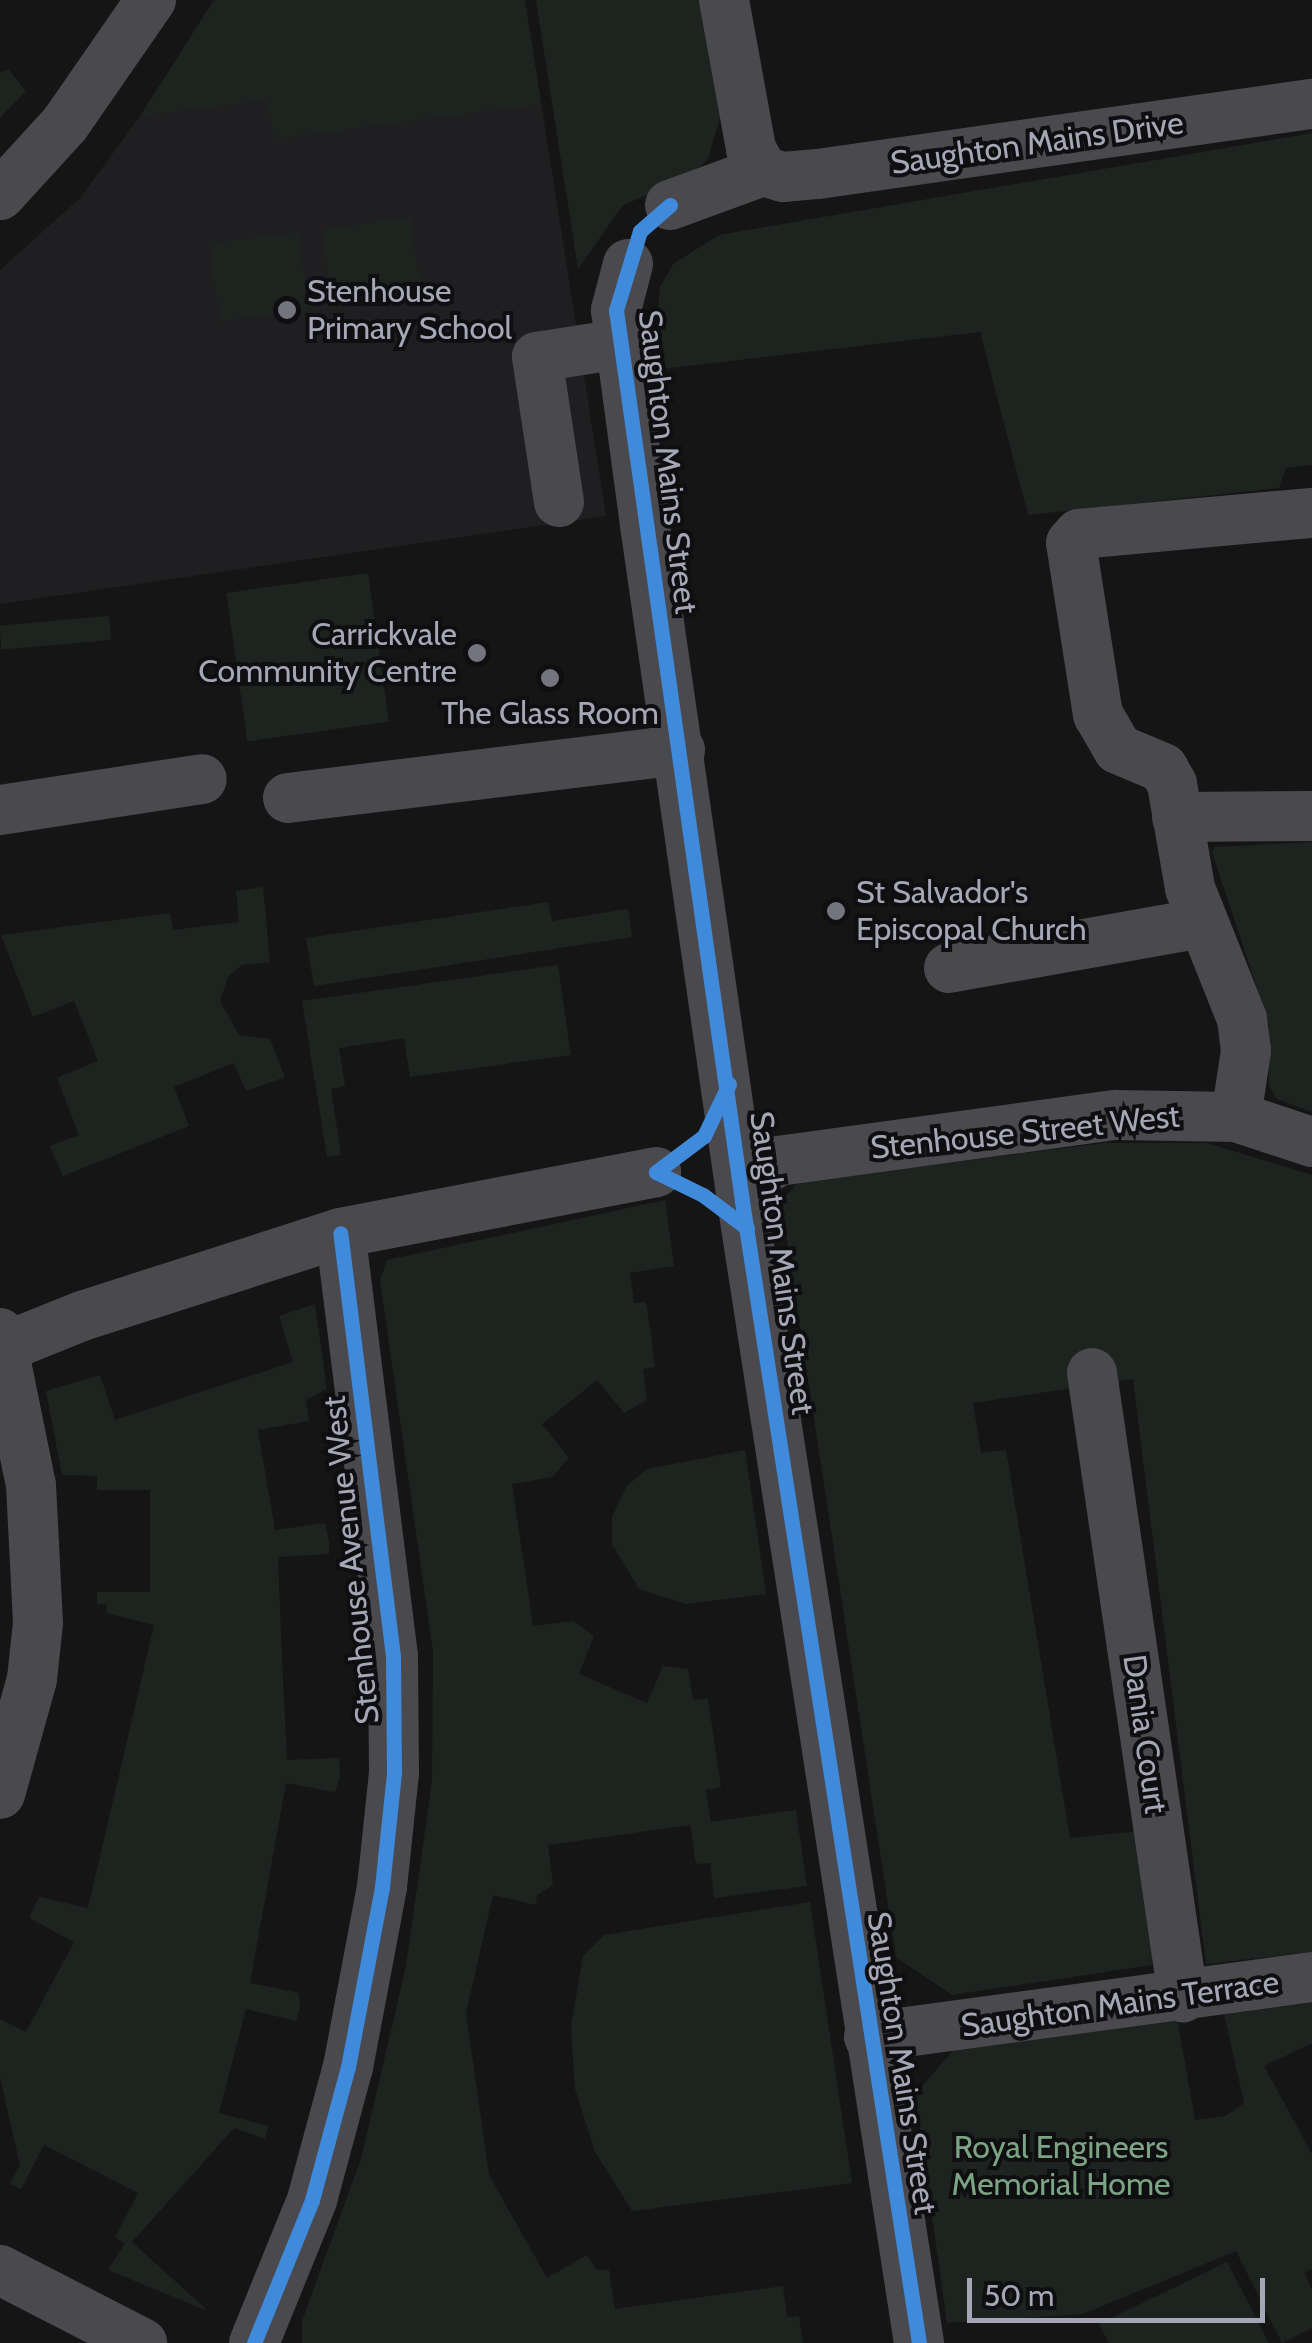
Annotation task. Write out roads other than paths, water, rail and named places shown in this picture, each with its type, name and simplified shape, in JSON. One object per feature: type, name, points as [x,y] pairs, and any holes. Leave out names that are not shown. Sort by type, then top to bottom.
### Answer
[{"type":"street","points":[[0,196],[65,124],[151,0]]},
{"type":"street","points":[[670,206],[763,171],[751,150],[724,0]]},
{"type":"street","name":"Saughton Mains Drive","points":[[763,171],[783,178],[818,174],[1312,104]]},
{"type":"street","name":"Saughton Mains Street","points":[[628,264],[616,310],[620,344],[869,2038],[918,2343]]},
{"type":"street","points":[[558,502],[537,357],[620,344]]},
{"type":"street","points":[[1236,1117],[1246,1051],[1242,1019],[1200,924],[1163,768],[1118,749],[1105,733],[1072,543],[1080,534],[1312,514]]},
{"type":"street","points":[[288,798],[680,750]]},
{"type":"street","points":[[0,810],[202,779]]},
{"type":"street","points":[[1177,817],[1312,816]]},
{"type":"street","points":[[949,968],[1200,924]]},
{"type":"street","name":"Stenhouse Street West","points":[[742,1184],[778,1161],[1116,1114],[1236,1117],[1312,1142]]},
{"type":"street","points":[[0,1794],[32,1678],[38,1623],[31,1485],[2,1343],[340,1233],[656,1172]]},
{"type":"street","name":"Stenhouse Avenue West","points":[[254,2343],[312,2200],[348,2066],[382,1887],[394,1772],[393,1656],[340,1233]]},
{"type":"street","name":"Dania Court","points":[[1092,1373],[1087,1476],[1183,1997]]},
{"type":"street","name":"Saughton Mains Terrace","points":[[869,2038],[1312,1977]]},
{"type":"street","points":[[0,2270],[142,2343]]},
{"type":"place","name":"Stenhouse Primary School","points":[[287,310]]},
{"type":"place","name":"Carrickvale Community Centre","points":[[477,653]]},
{"type":"place","name":"The Glass Room","points":[[550,678]]},
{"type":"place","name":"St Salvador's Episcopal Church","points":[[836,911]]},
{"type":"park label","name":"Royal Engineers Memorial Home","points":[[1061,2166]]}]
